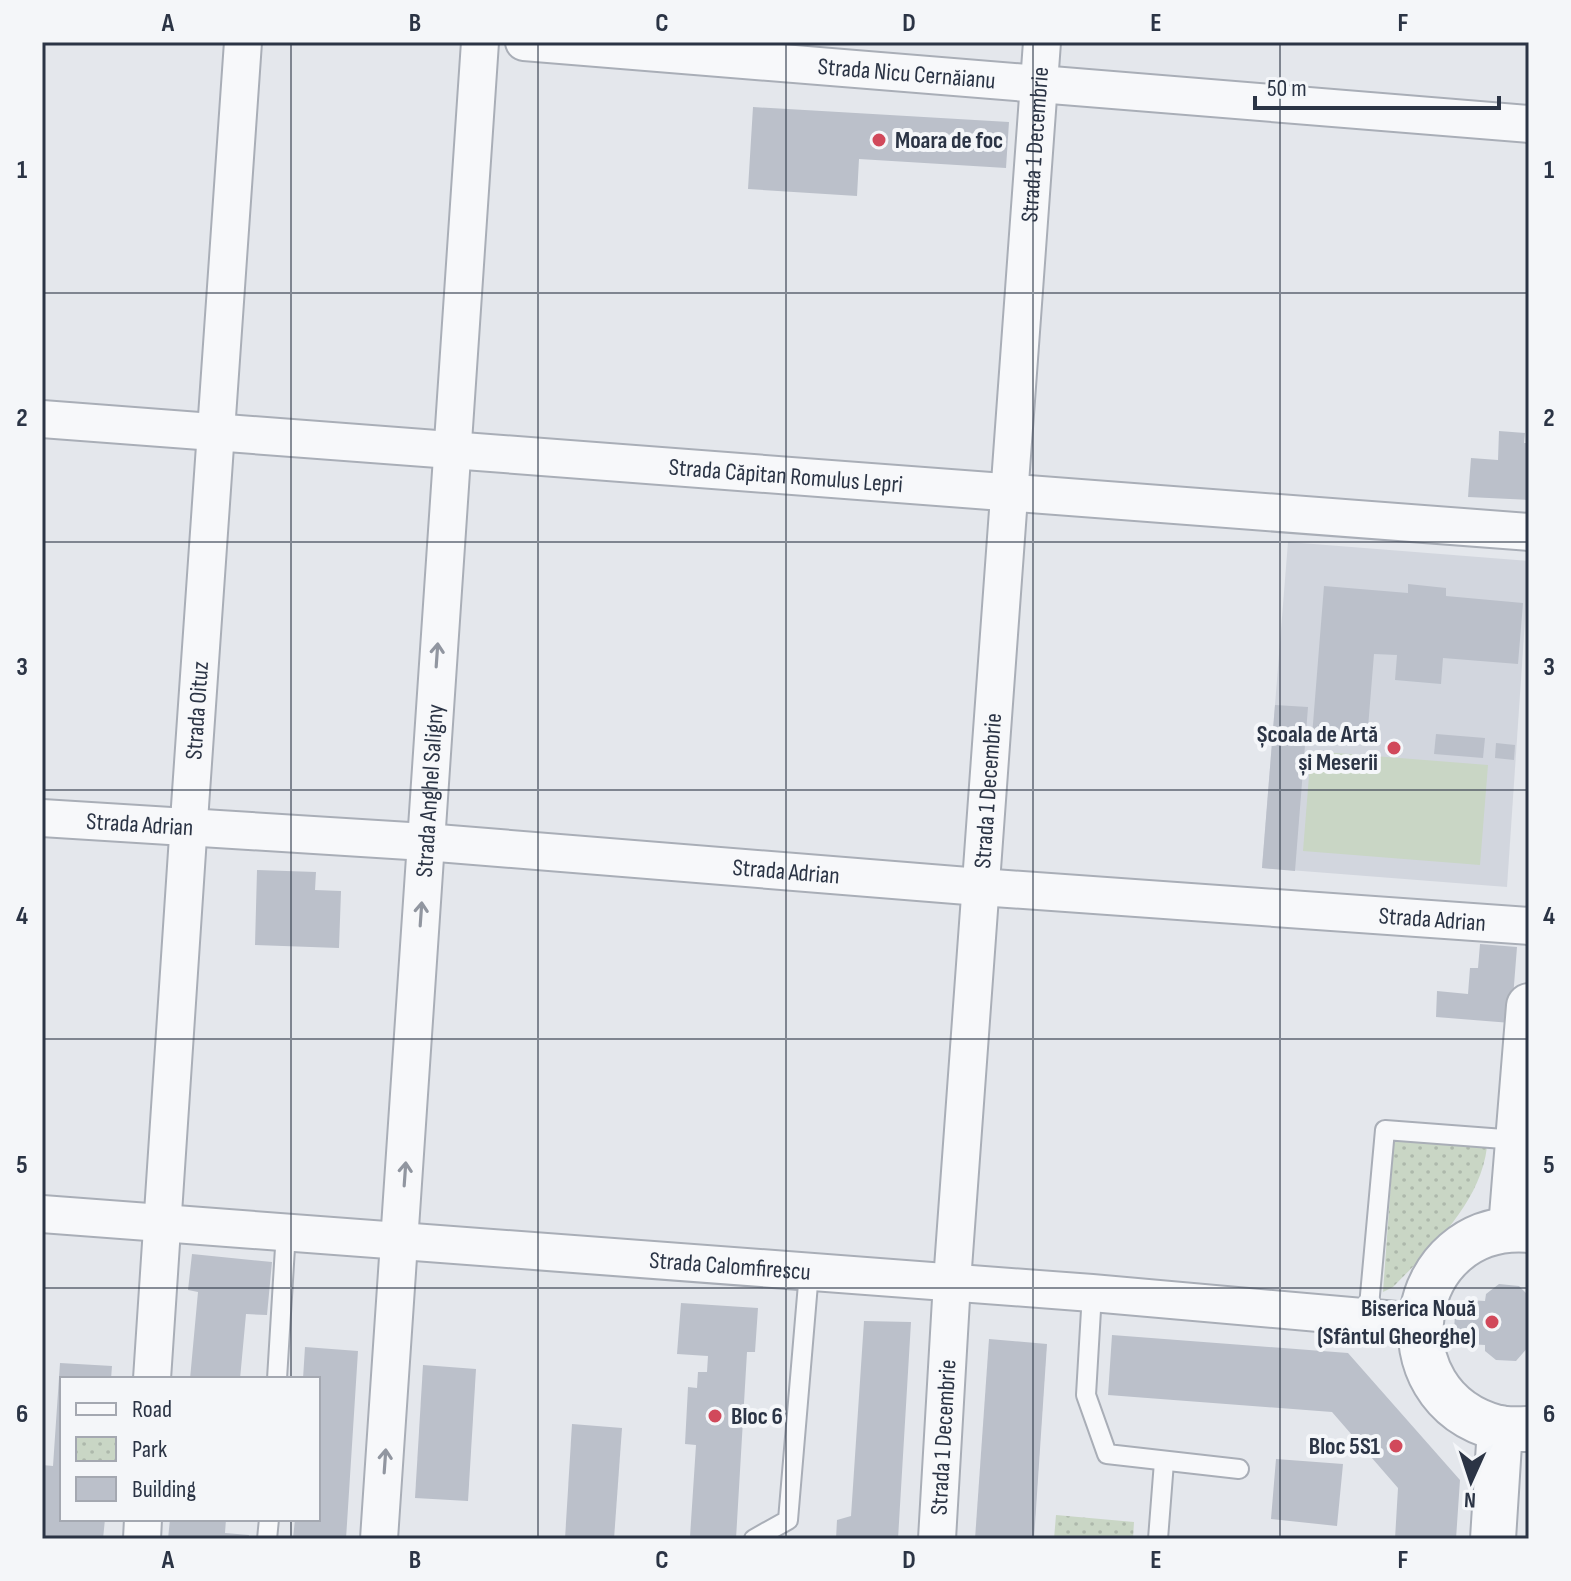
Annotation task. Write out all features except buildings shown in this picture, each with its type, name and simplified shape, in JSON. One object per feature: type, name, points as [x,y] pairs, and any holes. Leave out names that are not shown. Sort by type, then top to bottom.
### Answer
[{"type":"street","name":"Strada Oituz","points":[[152,1377],[186,829],[243,42]]},
{"type":"street","name":"Strada Anghel Saligny","points":[[379,1539],[401,1239],[450,449],[480,42]]},
{"type":"street","name":"Strada Nicu Cernăianu","points":[[524,42],[1529,124]]},
{"type":"street","name":"Strada 1 Decembrie","points":[[937,1539],[952,1282],[1042,42]]},
{"type":"street","name":"Strada Căpitan Romulus Lepri","points":[[42,419],[1529,532]]},
{"type":"street","name":"Strada Adrian","points":[[42,818],[425,842],[980,887],[1529,926]]},
{"type":"street","points":[[1493,1539],[1515,1429],[1473,1418],[1449,1401],[1432,1378],[1421,1351],[1419,1322],[1425,1294],[1439,1269],[1458,1249],[1483,1235],[1520,1229],[1529,1006]]},
{"type":"street","name":"Strada Calomfirescu","points":[[42,1214],[952,1282],[1419,1322]]},
{"type":"lane","points":[[1368,1317],[1385,1130],[1524,1140]]},
{"type":"lane","points":[[277,1377],[286,1231]]},
{"type":"lane","points":[[754,1539],[788,1520],[809,1272]]},
{"type":"lane","points":[[1092,1293],[1086,1395],[1107,1454],[1239,1469]]},
{"type":"lane","points":[[1158,1539],[1164,1462]]},
{"type":"shaded area","name":"Școala de Artă și Meserii","points":[[1288,542],[1529,561],[1507,887],[1262,868]]},
{"type":"green space","points":[[1311,751],[1488,765],[1480,865],[1303,851]]},
{"type":"green space","points":[[1394,1140],[1487,1147],[1475,1187],[1452,1223],[1393,1287],[1383,1292]]},
{"type":"green space","points":[[1056,1515],[1134,1522],[1133,1539],[1054,1539]]},
{"type":"place","name":"Moara de foc","points":[[879,140]]},
{"type":"place","name":"Școala de Artă și Meserii","points":[[1394,748]]},
{"type":"place","name":"Biserica Nouă (Sfântul Gheorghe)","points":[[1492,1322]]},
{"type":"place","name":"Bloc 6","points":[[715,1416]]},
{"type":"place","name":"Bloc 5S1","points":[[1396,1446]]}]
